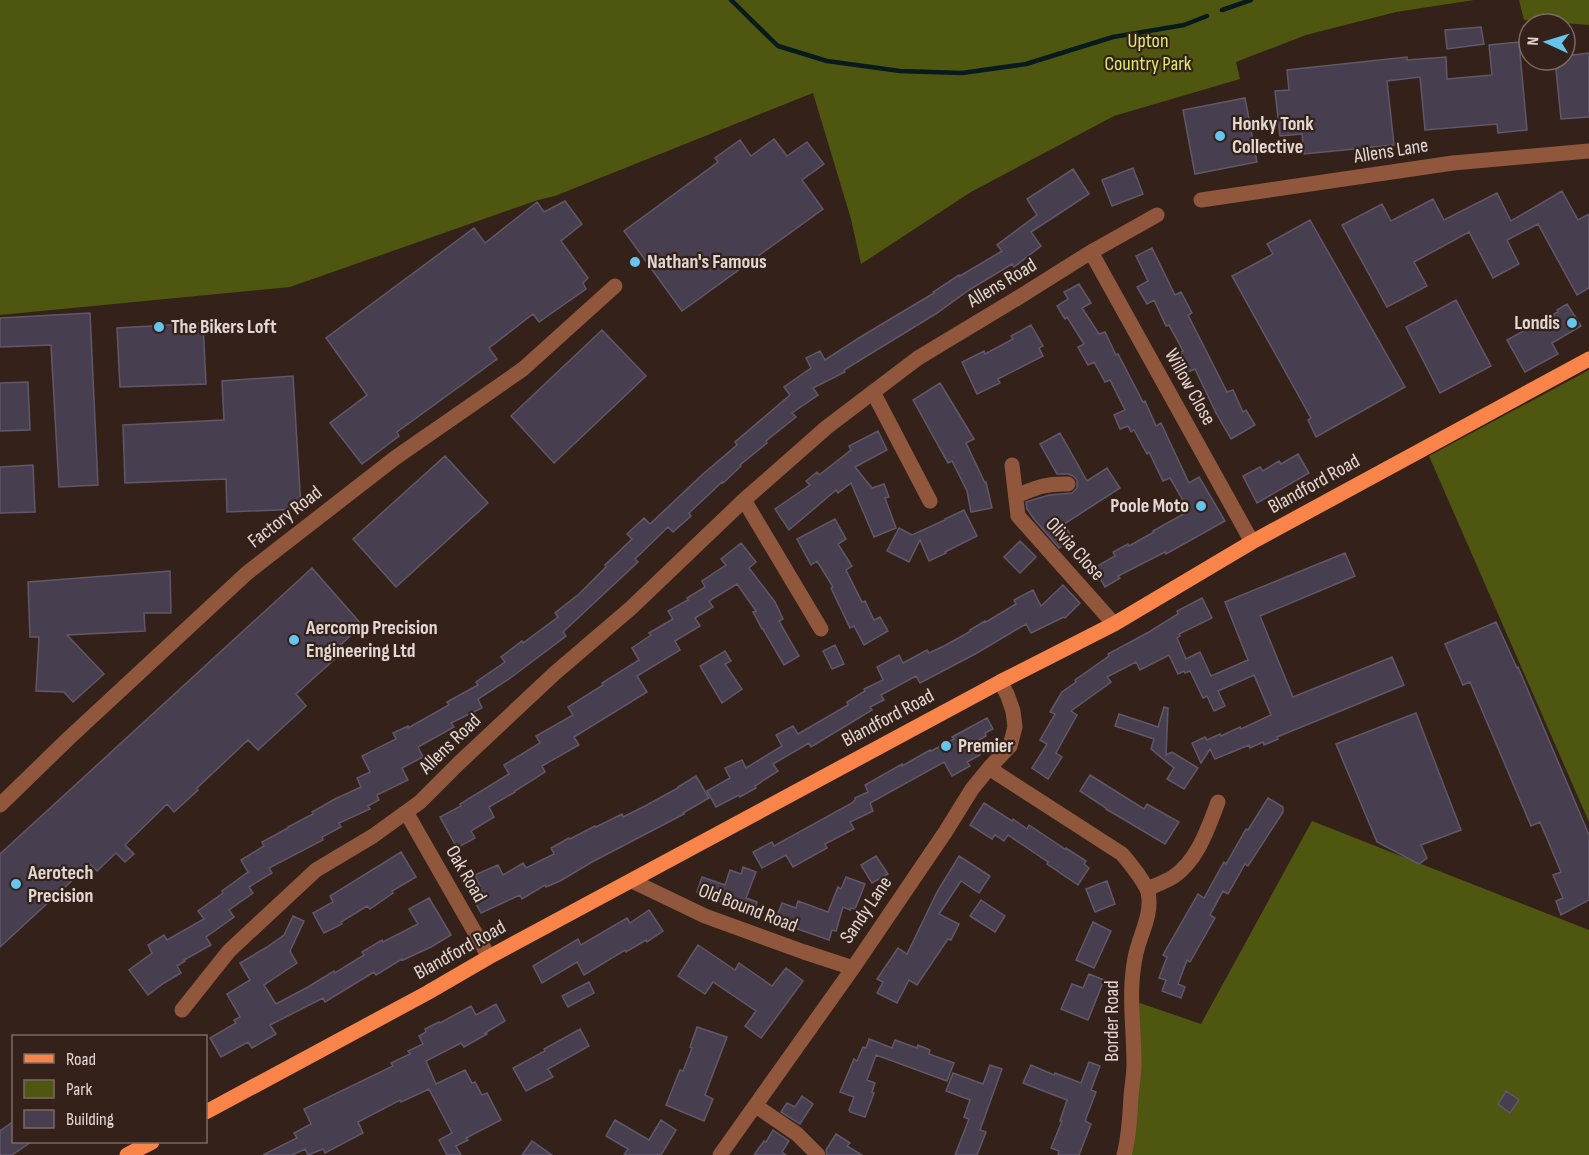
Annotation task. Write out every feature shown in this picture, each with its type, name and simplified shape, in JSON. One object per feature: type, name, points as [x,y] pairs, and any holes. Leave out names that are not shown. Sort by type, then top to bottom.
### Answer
[{"type":"main road","name":"Blandford Road","points":[[207,1111],[1000,682],[1114,624],[1252,542],[1589,359]]},
{"type":"main road","points":[[127,1155],[150,1143]]},
{"type":"street","name":"Allens Lane","points":[[1201,200],[1249,186],[1454,163],[1589,151]]},
{"type":"street","name":"Allens Road","points":[[182,1010],[229,951],[316,870],[373,836],[420,802],[555,673],[631,608],[744,500],[827,427],[918,358],[1091,252],[1157,215]]},
{"type":"street","name":"Willow Close","points":[[1091,252],[1252,542]]},
{"type":"street","name":"Factory Road","points":[[0,805],[247,573],[395,458],[523,369],[615,286]]},
{"type":"street","points":[[873,392],[930,501]]},
{"type":"street","name":"Olivia Close","points":[[1012,465],[1018,516],[1114,624]]},
{"type":"street","name":"Olivia Close","points":[[1016,496],[1053,483],[1068,484]]},
{"type":"street","points":[[744,500],[821,629]]},
{"type":"street","name":"Sandy Lane","points":[[720,1155],[853,968],[972,789],[1010,746],[1015,727],[1013,711],[1000,682]]},
{"type":"street","points":[[990,767],[1122,854],[1147,889],[1173,876],[1187,863],[1203,842],[1218,802]]},
{"type":"street","name":"Oak Road","points":[[406,812],[489,957]]},
{"type":"street","name":"Old Bound Road","points":[[632,881],[705,916],[853,968]]},
{"type":"street","name":"Border Road","points":[[1124,1155],[1128,1141],[1134,1064],[1131,1000],[1133,969],[1138,942],[1146,925],[1149,906],[1147,889]]},
{"type":"street","points":[[756,1106],[797,1134],[818,1155]]},
{"type":"green space","name":"Upton Country Park","points":[[0,0],[1474,0],[1396,12],[1306,35],[1236,62],[1240,79],[1114,116],[971,192],[861,264],[851,219],[813,93],[555,196],[290,287],[0,315]]},
{"type":"green space","points":[[1519,0],[1589,0],[1589,25],[1577,24],[1577,12],[1522,12]]},
{"type":"green space","points":[[1589,370],[1589,822],[1429,456]]},
{"type":"green space","points":[[1312,821],[1589,930],[1589,1155],[1124,1155],[1131,1000],[1201,1024]]},
{"type":"building","points":[[1481,27],[1484,44],[1447,49],[1445,30]]},
{"type":"building","points":[[1517,42],[1517,72],[1522,72],[1527,130],[1498,133],[1497,124],[1425,130],[1420,77],[1387,81],[1394,145],[1304,154],[1302,134],[1280,136],[1275,91],[1289,90],[1287,70],[1407,57],[1407,60],[1446,57],[1447,79],[1492,75],[1489,45]]},
{"type":"building","points":[[1589,53],[1589,117],[1561,119],[1556,72],[1577,72],[1577,54]]},
{"type":"building","name":"Honky Tonk Collective","points":[[1245,98],[1257,162],[1195,174],[1183,110]]},
{"type":"building","points":[[774,139],[787,156],[807,142],[824,164],[802,180],[823,209],[682,311],[624,231],[718,162],[715,158],[740,140],[751,156]]},
{"type":"building","points":[[1133,168],[1143,194],[1112,206],[1102,180]]},
{"type":"building","points":[[1073,169],[1089,194],[1031,232],[1041,246],[1014,267],[1012,264],[844,370],[845,372],[813,388],[818,395],[792,413],[796,417],[740,465],[689,513],[691,516],[673,532],[668,527],[635,559],[638,562],[563,632],[566,636],[478,699],[482,708],[451,723],[454,727],[418,747],[423,757],[402,768],[408,780],[377,795],[379,800],[368,806],[370,809],[339,823],[341,827],[322,837],[323,840],[269,868],[272,873],[249,887],[253,893],[229,910],[234,917],[206,937],[211,945],[184,960],[177,966],[181,973],[148,995],[129,970],[152,953],[148,945],[164,935],[167,940],[204,919],[198,911],[248,872],[241,860],[264,846],[262,842],[335,799],[361,787],[357,778],[370,772],[362,756],[396,739],[393,733],[408,726],[408,728],[449,705],[447,702],[478,685],[476,682],[505,662],[501,657],[558,617],[555,613],[579,594],[632,539],[627,534],[644,518],[650,524],[737,445],[735,442],[790,395],[784,387],[811,368],[806,358],[820,351],[825,360],[934,293],[959,275],[1002,251],[997,245],[1037,215],[1027,199]]},
{"type":"building","points":[[1562,191],[1578,220],[1589,214],[1589,288],[1577,295],[1538,224],[1507,240],[1519,264],[1493,278],[1469,232],[1414,262],[1427,286],[1387,307],[1342,225],[1382,204],[1391,221],[1433,199],[1444,220],[1497,193],[1511,221]]},
{"type":"building","points":[[565,201],[582,224],[561,241],[588,278],[583,283],[586,289],[539,322],[533,314],[489,348],[497,359],[397,432],[399,436],[362,464],[330,423],[367,395],[326,338],[474,228],[485,243],[537,202],[544,212]]},
{"type":"building","points":[[1310,220],[1405,387],[1316,437],[1308,420],[1311,418],[1232,276],[1273,254],[1267,244]]},
{"type":"building","points":[[1152,248],[1175,295],[1181,292],[1192,313],[1188,315],[1227,392],[1233,390],[1243,412],[1246,410],[1255,425],[1231,439],[1195,369],[1186,373],[1177,353],[1183,351],[1169,325],[1166,326],[1154,300],[1147,304],[1137,287],[1148,281],[1136,256]]},
{"type":"building","points":[[1079,284],[1091,303],[1082,308],[1099,334],[1105,332],[1143,402],[1145,401],[1156,426],[1161,423],[1189,483],[1199,477],[1225,521],[1166,554],[1165,552],[1118,576],[1120,578],[1105,587],[1094,568],[1115,556],[1113,552],[1128,544],[1129,546],[1189,511],[1170,478],[1163,481],[1149,452],[1147,454],[1134,430],[1131,432],[1128,426],[1120,429],[1114,415],[1125,410],[1110,380],[1105,382],[1094,362],[1088,365],[1078,347],[1084,344],[1057,306],[1068,299],[1064,292]]},
{"type":"building","points":[[1456,300],[1491,366],[1440,393],[1406,327]]},
{"type":"building","points":[[1567,304],[1581,326],[1552,343],[1558,354],[1525,372],[1507,340],[1558,312],[1557,310]]},
{"type":"building","points":[[90,313],[98,485],[59,487],[51,345],[0,347],[0,318]]},
{"type":"building","points":[[203,323],[206,384],[120,387],[117,328]]},
{"type":"building","points":[[1031,325],[1043,346],[1039,348],[1043,356],[998,379],[1000,383],[977,394],[962,362],[984,351],[985,354],[1013,339],[1011,336]]},
{"type":"building","points":[[602,330],[646,376],[554,463],[511,416]]},
{"type":"building","points":[[293,376],[301,509],[227,512],[226,479],[125,483],[123,425],[224,420],[222,381]]},
{"type":"building","points":[[28,382],[30,430],[0,431],[0,383]]},
{"type":"building","points":[[940,383],[974,439],[966,443],[986,482],[992,508],[971,512],[967,491],[952,461],[948,463],[913,400]]},
{"type":"building","points":[[878,431],[887,450],[855,467],[872,488],[884,484],[889,497],[885,498],[896,528],[874,537],[851,483],[838,493],[836,490],[789,530],[775,509],[810,485],[806,481],[817,472],[819,475],[851,450],[849,446]]},
{"type":"building","points":[[1060,433],[1087,481],[1107,468],[1120,488],[1064,524],[1073,539],[1059,548],[1034,519],[1027,509],[1026,502],[1049,495],[1072,493],[1077,488],[1077,480],[1073,476],[1057,474],[1040,444]]},
{"type":"building","points":[[1298,454],[1309,473],[1257,503],[1243,476],[1260,467],[1263,471],[1279,461],[1281,464]]},
{"type":"building","points":[[445,456],[488,503],[396,587],[353,539]]},
{"type":"building","points":[[33,465],[35,512],[0,513],[0,467]]},
{"type":"building","points":[[964,510],[977,536],[946,553],[929,561],[920,540],[909,562],[887,551],[899,528],[912,535]]},
{"type":"building","points":[[835,519],[846,539],[838,544],[852,566],[846,570],[874,620],[880,617],[888,631],[864,645],[854,626],[850,628],[831,588],[833,587],[817,561],[811,565],[797,539]]},
{"type":"building","points":[[1020,541],[1036,557],[1020,573],[1004,557]]},
{"type":"building","points":[[741,543],[756,562],[749,568],[775,602],[783,619],[779,621],[799,656],[784,665],[753,612],[756,611],[737,584],[709,601],[713,607],[695,618],[700,626],[675,641],[680,650],[637,676],[647,692],[574,737],[579,745],[542,766],[545,772],[489,807],[494,817],[471,831],[475,838],[457,848],[440,817],[509,774],[504,765],[540,743],[536,736],[573,715],[568,707],[639,660],[632,648],[651,635],[649,633],[673,619],[668,611],[705,587],[702,581],[726,565],[721,559]]},
{"type":"building","points":[[1345,553],[1355,576],[1260,616],[1293,697],[1392,657],[1404,685],[1277,737],[1278,739],[1264,745],[1263,742],[1250,748],[1249,745],[1215,759],[1210,749],[1201,763],[1192,743],[1205,737],[1207,740],[1220,734],[1221,736],[1240,727],[1241,729],[1271,715],[1254,675],[1218,691],[1225,706],[1214,711],[1207,696],[1203,698],[1190,671],[1178,674],[1169,655],[1140,670],[1136,662],[1107,677],[1111,682],[1071,711],[1077,715],[1056,753],[1062,757],[1048,779],[1032,768],[1047,744],[1040,740],[1055,714],[1050,712],[1062,692],[1109,656],[1108,654],[1149,632],[1178,614],[1177,611],[1202,598],[1212,618],[1179,634],[1177,638],[1186,659],[1200,652],[1211,676],[1248,660],[1225,602]]},
{"type":"building","points":[[312,568],[362,625],[332,653],[336,658],[296,694],[306,706],[258,750],[248,740],[174,812],[167,804],[125,845],[134,854],[125,862],[116,853],[97,871],[90,864],[0,947],[0,854]]},
{"type":"building","points":[[170,571],[171,613],[144,613],[145,631],[67,635],[104,674],[73,702],[64,692],[36,691],[39,637],[30,637],[28,582]]},
{"type":"building","points":[[1063,585],[1080,603],[1065,618],[1031,633],[1026,624],[920,683],[916,676],[881,695],[884,700],[870,707],[872,710],[811,747],[809,743],[773,764],[778,771],[755,786],[756,788],[716,807],[707,791],[730,778],[725,768],[742,760],[746,768],[782,746],[776,735],[793,726],[798,734],[848,705],[847,702],[865,691],[864,689],[883,680],[877,667],[899,655],[903,663],[927,650],[929,653],[946,645],[1016,604],[1014,600],[1033,590],[1041,606]]},
{"type":"building","points":[[1496,622],[1518,667],[1589,835],[1589,900],[1561,915],[1556,901],[1563,898],[1553,875],[1561,872],[1540,822],[1531,826],[1470,682],[1463,685],[1445,644]]},
{"type":"building","points":[[835,645],[844,664],[832,669],[823,651]]},
{"type":"building","points":[[725,651],[731,661],[725,664],[742,689],[722,703],[700,666]]},
{"type":"building","points":[[1164,707],[1168,708],[1166,755],[1172,752],[1198,768],[1184,789],[1167,779],[1174,768],[1151,749],[1154,739],[1115,726],[1119,714],[1158,727]]},
{"type":"building","points":[[1416,713],[1461,830],[1421,845],[1427,858],[1419,864],[1377,842],[1336,744]]},
{"type":"building","points":[[987,718],[993,729],[974,743],[980,755],[967,762],[970,766],[952,776],[944,762],[870,803],[873,811],[850,822],[854,829],[825,844],[827,848],[793,867],[786,855],[762,868],[753,852],[772,842],[774,846],[852,803],[855,798],[868,792],[865,785],[954,739],[952,737]]},
{"type":"building","points":[[1090,775],[1144,809],[1147,804],[1179,822],[1165,844],[1080,791]]},
{"type":"building","points":[[696,776],[709,798],[684,814],[560,881],[546,887],[545,885],[522,899],[520,895],[481,913],[472,896],[482,891],[475,875],[498,865],[503,875],[523,863],[526,868],[554,854],[551,848],[569,838],[622,814],[623,817]]},
{"type":"building","points":[[1268,798],[1283,807],[1283,812],[1248,866],[1245,864],[1228,894],[1223,891],[1210,915],[1215,918],[1190,962],[1187,960],[1178,984],[1185,987],[1181,998],[1162,991],[1166,980],[1159,978],[1167,957],[1163,955],[1198,894],[1204,898],[1224,862],[1226,864],[1246,829],[1248,830]]},
{"type":"building","points":[[984,803],[1027,829],[1029,825],[1086,861],[1084,864],[1089,868],[1078,885],[1008,835],[1004,841],[995,835],[992,839],[970,825]]},
{"type":"building","points":[[401,852],[416,877],[392,891],[393,893],[370,909],[367,906],[341,922],[342,924],[324,933],[313,913],[333,902],[330,896]]},
{"type":"building","points":[[876,856],[888,874],[872,883],[861,865]]},
{"type":"building","points":[[959,856],[990,876],[979,893],[961,881],[939,914],[959,924],[951,940],[948,939],[917,985],[909,980],[897,1003],[877,993],[883,982],[877,979],[898,948],[907,954],[937,892]]},
{"type":"building","points":[[743,867],[756,872],[746,898],[757,902],[753,915],[697,892],[702,877],[725,885],[730,870],[741,874]]},
{"type":"building","points":[[846,877],[865,884],[855,909],[850,910],[843,907],[836,931],[832,930],[829,940],[775,921],[782,903],[796,908],[798,901],[828,912],[838,887],[841,889]]},
{"type":"building","points":[[1107,881],[1115,904],[1095,912],[1086,889]]},
{"type":"building","points":[[429,898],[451,935],[431,947],[402,959],[376,975],[374,972],[325,1002],[323,998],[270,1025],[276,1034],[252,1048],[248,1042],[221,1057],[210,1038],[236,1023],[234,1020],[240,1017],[227,994],[250,980],[240,963],[284,935],[293,916],[304,921],[290,951],[297,963],[264,985],[276,1004],[334,971],[335,973],[364,955],[362,952],[382,940],[383,942],[418,924],[409,909]]},
{"type":"building","points":[[981,900],[1005,916],[995,932],[970,916]]},
{"type":"building","points":[[649,910],[663,931],[647,942],[646,940],[626,952],[625,950],[584,975],[577,962],[542,983],[533,966],[578,939],[581,945],[627,918],[630,923]]},
{"type":"building","points":[[1093,922],[1111,931],[1094,968],[1076,960]]},
{"type":"building","points":[[698,945],[735,970],[739,963],[772,986],[786,968],[803,981],[761,1038],[745,1026],[756,1011],[713,982],[705,994],[678,976]]},
{"type":"building","points":[[1089,974],[1104,980],[1088,1020],[1061,1009],[1072,984],[1083,988]]},
{"type":"building","points":[[589,982],[594,993],[568,1007],[562,996]]},
{"type":"building","points":[[496,1004],[505,1021],[464,1047],[461,1043],[426,1061],[436,1084],[465,1070],[482,1095],[487,1093],[501,1120],[466,1138],[468,1140],[456,1146],[461,1155],[447,1155],[439,1140],[452,1133],[429,1089],[401,1102],[400,1100],[358,1122],[363,1133],[325,1153],[323,1149],[308,1155],[305,1149],[292,1155],[263,1155],[297,1138],[294,1133],[311,1124],[304,1109],[393,1066],[391,1063],[410,1054],[408,1051],[423,1044],[419,1036],[426,1032],[425,1029],[471,1006],[476,1015]]},
{"type":"building","points":[[697,1027],[727,1037],[705,1095],[713,1099],[704,1121],[666,1105],[680,1070],[683,1071]]},
{"type":"building","points":[[580,1029],[589,1046],[548,1069],[553,1077],[526,1091],[513,1068]]},
{"type":"building","points":[[869,1039],[892,1048],[895,1040],[930,1050],[929,1054],[954,1063],[947,1081],[876,1055],[867,1080],[875,1083],[872,1092],[874,1093],[865,1117],[850,1112],[854,1097],[840,1092],[854,1059],[857,1061]]},
{"type":"building","points":[[1089,1062],[1100,1066],[1091,1090],[1096,1092],[1085,1121],[1091,1124],[1079,1155],[1058,1155],[1059,1151],[1051,1148],[1062,1121],[1060,1121],[1067,1100],[1023,1083],[1031,1065],[1081,1083]]},
{"type":"building","points":[[990,1065],[1002,1069],[980,1130],[986,1132],[977,1155],[955,1155],[969,1119],[964,1117],[970,1100],[946,1091],[953,1073],[983,1084]]},
{"type":"building","points":[[1506,1091],[1519,1100],[1510,1113],[1498,1104]]},
{"type":"building","points":[[802,1096],[813,1104],[800,1124],[781,1112],[787,1103],[795,1107]]},
{"type":"building","points":[[615,1120],[649,1140],[661,1120],[676,1130],[661,1155],[624,1155],[628,1149],[606,1136]]},
{"type":"building","points":[[12,1122],[12,1143],[30,1143],[12,1155],[0,1155],[0,1131]]},
{"type":"building","points":[[773,1130],[789,1141],[782,1152],[786,1155],[754,1155],[764,1141],[766,1142]]},
{"type":"building","points":[[836,1134],[850,1143],[847,1146],[862,1155],[827,1155],[826,1150]]},
{"type":"building","points":[[532,1141],[552,1155],[522,1155]]},
{"type":"waterway","points":[[731,0],[778,46],[827,61],[900,71],[962,73],[1026,64],[1113,37],[1184,25],[1207,16]]},
{"type":"waterway","points":[[1222,10],[1251,0]]},
{"type":"place","name":"Honky Tonk Collective","points":[[1220,136]]},
{"type":"place","name":"Nathan's Famous","points":[[635,262]]},
{"type":"place","name":"Londis","points":[[1572,323]]},
{"type":"place","name":"The Bikers Loft","points":[[159,327]]},
{"type":"place","name":"Poole Moto","points":[[1201,506]]},
{"type":"place","name":"Aercomp Precision Engineering Ltd","points":[[294,640]]},
{"type":"place","name":"Premier","points":[[946,746]]},
{"type":"place","name":"Aerotech Precision","points":[[16,884]]}]
